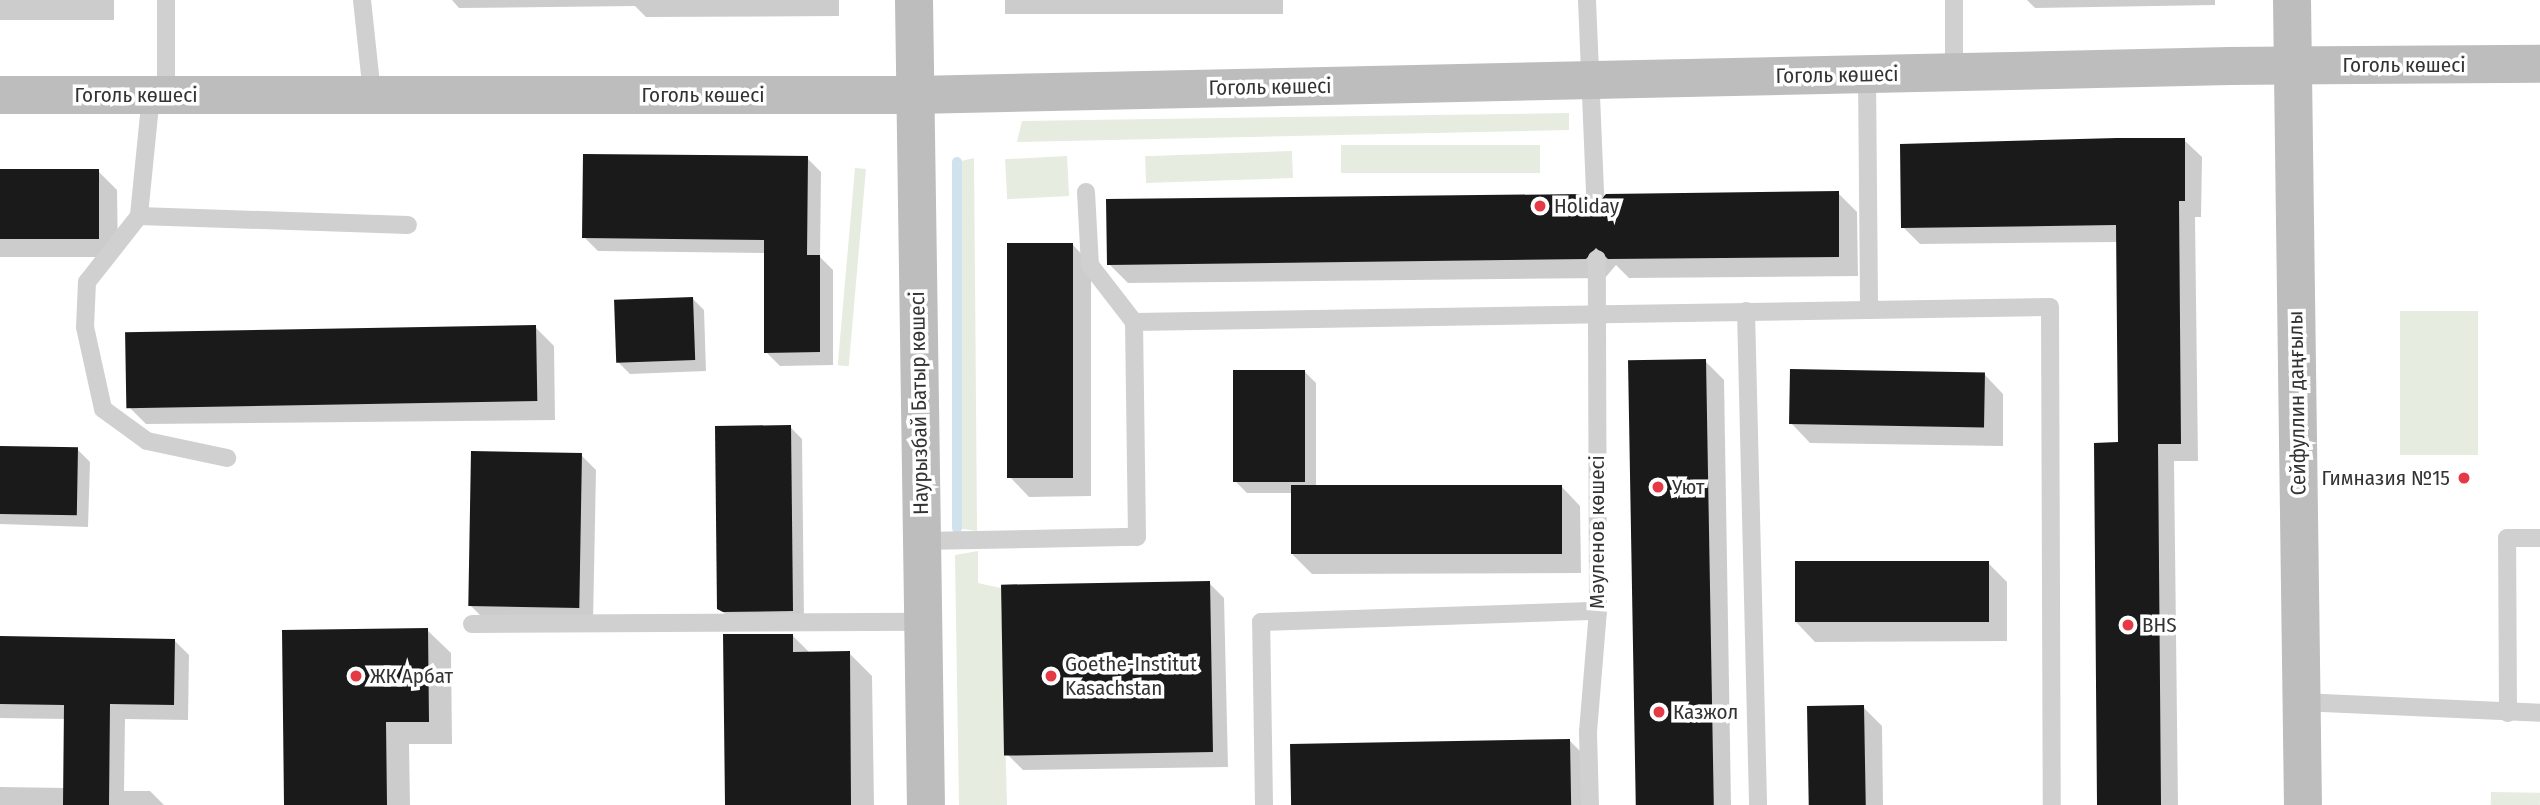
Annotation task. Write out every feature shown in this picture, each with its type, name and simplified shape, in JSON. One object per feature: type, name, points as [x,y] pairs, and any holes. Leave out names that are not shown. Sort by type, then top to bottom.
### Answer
[{"type":"main road","name":"Наурызбай Батыр көшесі","points":[[914,0],[926,805]]},
{"type":"main road","name":"Сейфуллин даңғылы","points":[[2292,0],[2303,805]]},
{"type":"main road","name":"Гоголь көшесі","points":[[0,95],[915,95],[2293,65],[2540,64]]},
{"type":"lane","points":[[166,0],[158,95],[138,216],[87,282],[85,327],[103,409],[148,441],[227,458]]},
{"type":"lane","points":[[362,0],[372,94]]},
{"type":"lane","points":[[1587,0],[1595,194]]},
{"type":"lane","points":[[1954,0],[1954,72]]},
{"type":"lane","points":[[1867,74],[1869,310]]},
{"type":"lane","points":[[921,541],[1138,537],[1134,322],[1090,265],[1087,192]]},
{"type":"lane","points":[[138,216],[408,225]]},
{"type":"lane","name":"Мәуленов көшесі","points":[[1590,805],[1588,732],[1598,611],[1597,259]]},
{"type":"lane","points":[[1134,322],[2050,307],[2052,805]]},
{"type":"lane","points":[[1746,312],[1758,805]]},
{"type":"lane","points":[[2508,713],[2507,538],[2540,538]]},
{"type":"lane","points":[[1264,805],[1261,622],[1598,611]]},
{"type":"lane","points":[[472,624],[923,622]]},
{"type":"lane","points":[[2301,702],[2540,713]]},
{"type":"shaded area","points":[[1569,113],[1569,130],[1017,142],[1022,121]]},
{"type":"shaded area","points":[[1341,145],[1540,145],[1540,173],[1341,173]]},
{"type":"shaded area","points":[[1292,151],[1293,178],[1146,183],[1145,156]]},
{"type":"shaded area","points":[[1067,156],[1069,196],[1007,199],[1005,159]]},
{"type":"shaded area","points":[[974,158],[977,531],[957,528],[957,162]]},
{"type":"shaded area","points":[[855,168],[866,169],[849,366],[838,365]]},
{"type":"shaded area","points":[[2400,311],[2478,311],[2478,455],[2400,455]]},
{"type":"shaded area","points":[[978,551],[978,583],[1001,588],[1007,805],[959,805],[955,555]]},
{"type":"shaded area","points":[[2491,792],[2540,793],[2540,805],[2491,805]]},
{"type":"building","name":"BHS","points":[[2185,138],[2185,201],[2179,201],[2181,444],[2158,444],[2161,805],[2097,805],[2094,443],[2118,442],[2116,225],[1901,228],[1900,144]]},
{"type":"building","points":[[583,154],[808,156],[807,255],[820,255],[820,352],[764,353],[764,240],[582,238]]},
{"type":"building","points":[[0,169],[99,169],[99,239],[0,239]]},
{"type":"building","points":[[1839,191],[1839,257],[1608,259],[1596,248],[1586,259],[1107,265],[1106,199],[1584,194],[1595,205],[1606,194]]},
{"type":"building","points":[[1007,243],[1073,243],[1073,478],[1007,478]]},
{"type":"building","points":[[693,297],[695,360],[616,363],[614,300]]},
{"type":"building","points":[[536,325],[537,401],[126,408],[125,332]]},
{"type":"building","points":[[1706,359],[1714,805],[1636,805],[1628,360]]},
{"type":"building","points":[[1790,369],[1985,372],[1984,427],[1789,424]]},
{"type":"building","points":[[1233,370],[1305,370],[1305,482],[1233,482]]},
{"type":"building","points":[[791,425],[793,611],[723,612],[717,609],[715,426]]},
{"type":"building","points":[[0,446],[78,447],[77,515],[0,514]]},
{"type":"building","points":[[471,451],[582,453],[579,608],[468,606]]},
{"type":"building","points":[[1291,485],[1562,485],[1562,554],[1291,554]]},
{"type":"building","points":[[1795,561],[1989,561],[1989,622],[1795,622]]},
{"type":"building","points":[[1210,581],[1213,752],[1004,756],[1001,585]]},
{"type":"building","name":"ЖК Арбат","points":[[428,628],[429,722],[386,722],[387,805],[284,805],[282,630]]},
{"type":"building","points":[[723,634],[793,634],[793,652],[850,651],[851,805],[725,805]]},
{"type":"building","points":[[0,636],[175,639],[174,705],[110,704],[109,805],[63,805],[64,705],[0,704]]},
{"type":"building","points":[[1864,705],[1866,805],[1809,805],[1807,706]]},
{"type":"building","points":[[1570,739],[1571,805],[1291,805],[1290,744]]},
{"type":"waterway","points":[[957,162],[957,528]]},
{"type":"place","name":"Holiday","points":[[1540,206]]},
{"type":"place","name":"Гимназия №15","points":[[2464,478]]},
{"type":"place","name":"Уют","points":[[1658,487]]},
{"type":"place","name":"BHS","points":[[2128,625]]},
{"type":"place","name":"ЖК Арбат","points":[[356,676]]},
{"type":"place","name":"Goethe-Institut Kasachstan","points":[[1051,676]]},
{"type":"place","name":"Казжол","points":[[1659,712]]}]
